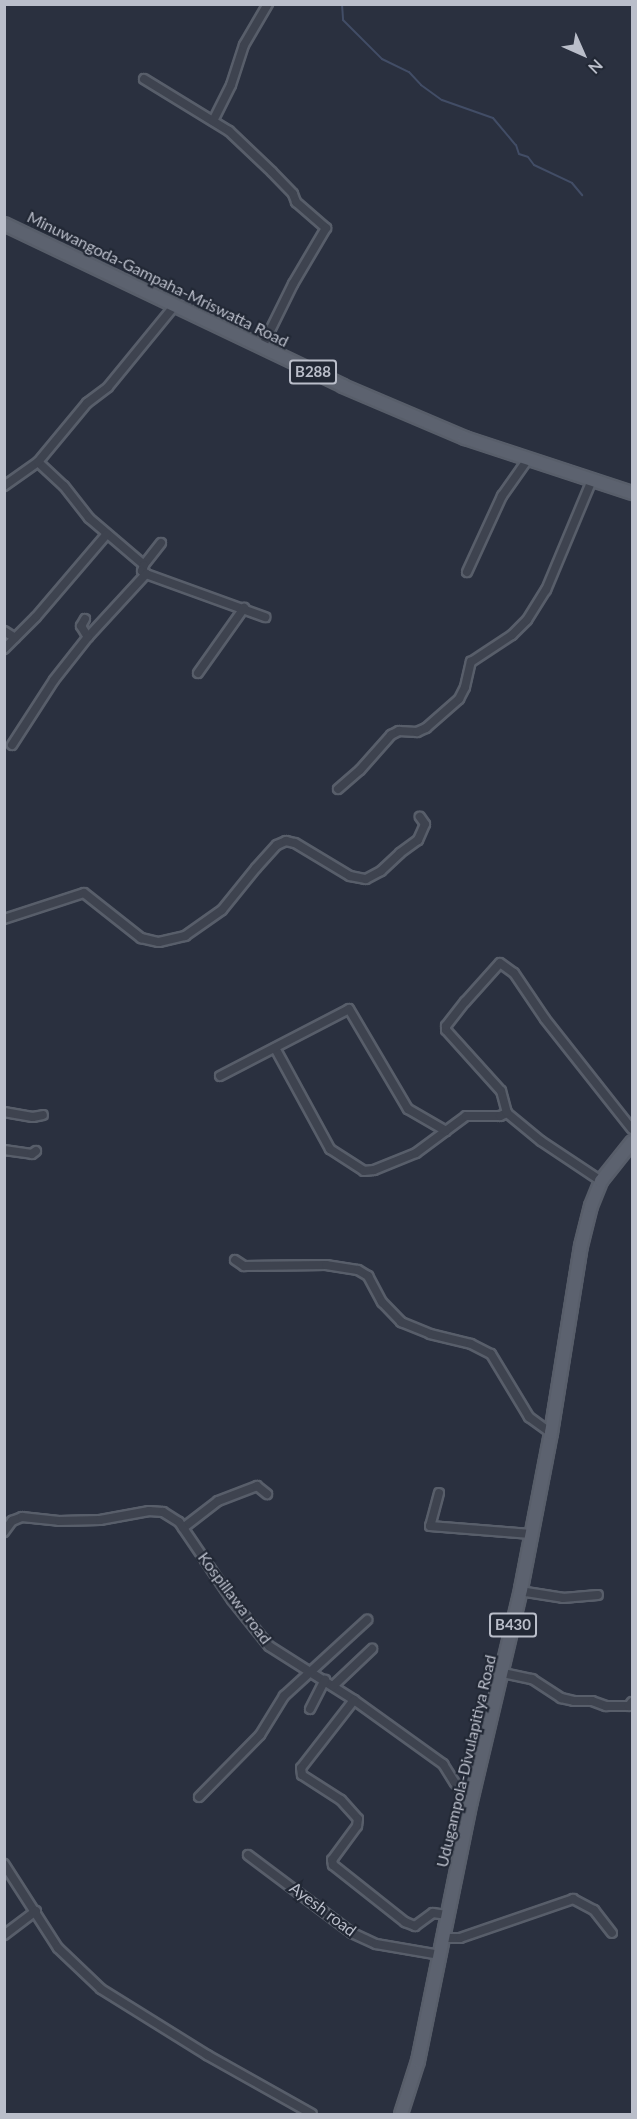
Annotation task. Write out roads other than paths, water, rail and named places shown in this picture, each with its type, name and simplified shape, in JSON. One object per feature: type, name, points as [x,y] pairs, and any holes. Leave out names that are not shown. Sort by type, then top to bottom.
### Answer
[{"type":"main road","name":"Minuwangoda-Gampaha-Mriswatta Road","points":[[4,224],[343,386],[465,438],[633,493]]},
{"type":"main road","name":"Udugampola-Divulapitiya Road","points":[[401,2115],[418,2061],[471,1801],[521,1589],[551,1433],[581,1246],[591,1206],[601,1181],[633,1142]]},
{"type":"street","points":[[213,121],[231,86],[244,45],[268,4]]},
{"type":"street","points":[[144,79],[229,131],[273,172],[293,194],[296,202],[326,228],[293,284],[262,347]]},
{"type":"street","points":[[4,486],[38,462],[87,404],[108,387],[175,306]]},
{"type":"street","points":[[467,572],[502,496],[528,459]]},
{"type":"street","points":[[38,462],[64,486],[89,518],[145,569],[266,617]]},
{"type":"street","points":[[338,789],[360,770],[391,735],[399,730],[417,732],[426,728],[459,699],[471,662],[512,635],[528,620],[546,590],[592,480]]},
{"type":"street","points":[[4,649],[106,534]]},
{"type":"street","points":[[12,745],[54,680],[145,569],[161,543]]},
{"type":"street","points":[[198,673],[244,608]]},
{"type":"street","points":[[86,619],[81,626],[88,637]]},
{"type":"street","points":[[4,631],[15,638]]},
{"type":"street","points":[[4,919],[84,893],[141,938],[159,942],[185,936],[222,910],[270,853],[286,841],[295,843],[350,876],[366,879],[381,872],[400,853],[418,840],[425,824],[420,817]]},
{"type":"street","points":[[601,1181],[541,1142],[507,1113],[501,1091],[446,1030],[446,1026],[500,963],[514,973],[545,1019],[633,1129]]},
{"type":"street","points":[[220,1076],[349,1009],[408,1109],[446,1131]]},
{"type":"street","points":[[275,1048],[330,1149],[364,1171],[374,1170],[416,1153],[466,1116],[500,1116],[507,1113]]},
{"type":"street","points":[[4,1112],[33,1117],[43,1115]]},
{"type":"street","points":[[4,1150],[25,1154],[36,1151]]},
{"type":"street","points":[[235,1260],[244,1266],[326,1265],[358,1270],[368,1276],[382,1302],[401,1322],[430,1334],[471,1344],[491,1354],[529,1417],[551,1433]]},
{"type":"street","points":[[183,1528],[218,1501],[257,1486],[267,1494]]},
{"type":"street","points":[[439,1493],[430,1526],[531,1534]]},
{"type":"street","name":"Kospillawa road","points":[[4,1532],[12,1521],[22,1517],[59,1521],[100,1520],[149,1511],[162,1512],[179,1522],[232,1600],[269,1646],[325,1680],[443,1764],[455,1784],[471,1801]]},
{"type":"street","points":[[521,1589],[526,1592],[563,1598],[598,1595]]},
{"type":"street","points":[[199,1797],[260,1735],[284,1696],[367,1620]]},
{"type":"street","points":[[333,1686],[372,1649]]},
{"type":"street","points":[[503,1672],[532,1679],[561,1698],[574,1701],[591,1701],[606,1706],[629,1706],[633,1702]]},
{"type":"street","points":[[310,1709],[325,1680]]},
{"type":"street","points":[[354,1700],[301,1768],[302,1775],[340,1800],[358,1819],[357,1826],[332,1860],[333,1865],[405,1922],[415,1926],[433,1913],[448,1915]]},
{"type":"street","name":"Ayesh road","points":[[248,1855],[352,1933],[376,1944],[440,1955]]},
{"type":"street","points":[[4,1864],[58,1948],[101,1989],[207,2055],[312,2115]]},
{"type":"street","points":[[444,1938],[460,1938],[573,1899],[594,1910],[612,1933]]},
{"type":"street","points":[[4,1935],[36,1911]]},
{"type":"waterway","points":[[342,4],[343,20],[382,59],[409,72],[421,85],[442,100],[493,118],[516,145],[519,154],[528,157],[534,165],[572,183],[582,195]]}]
